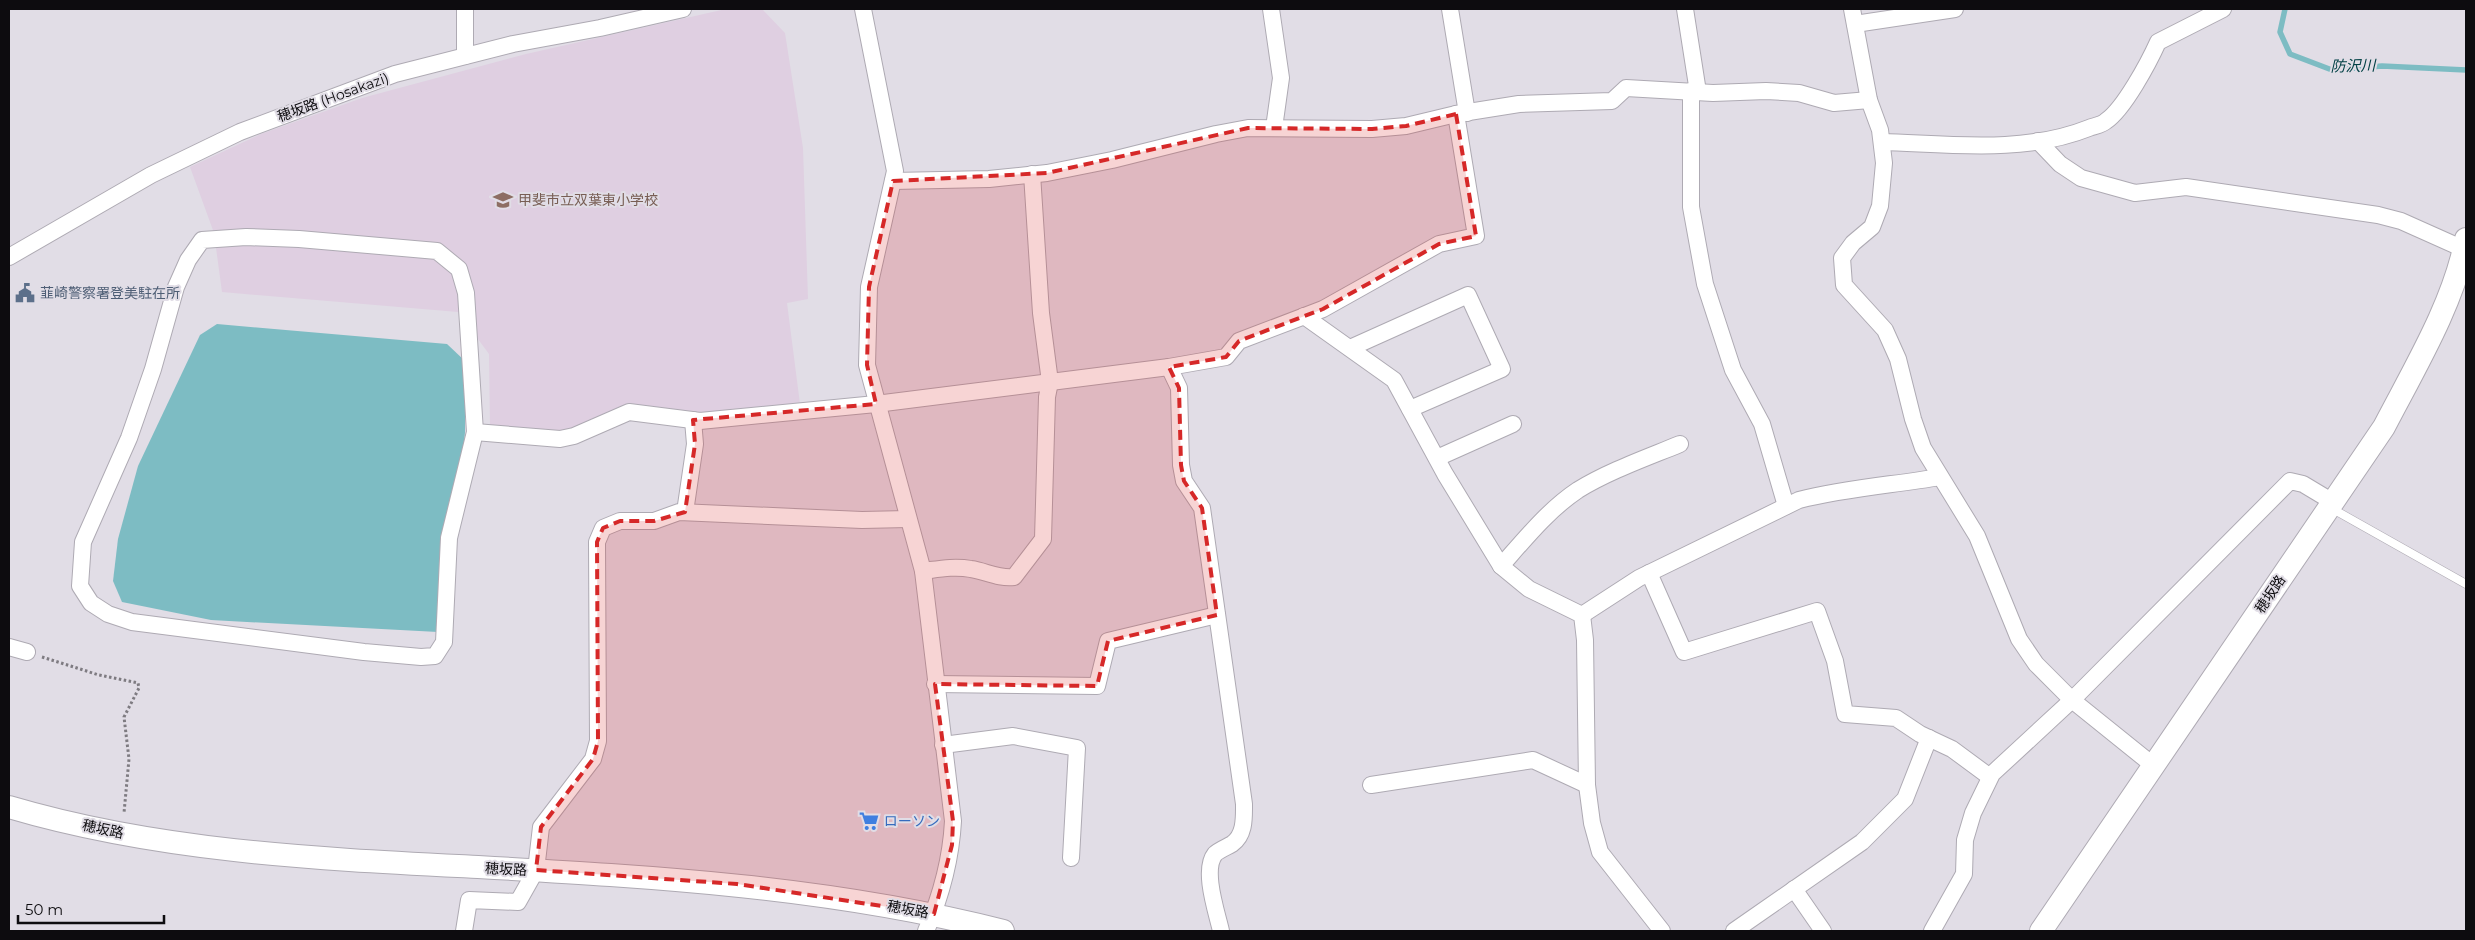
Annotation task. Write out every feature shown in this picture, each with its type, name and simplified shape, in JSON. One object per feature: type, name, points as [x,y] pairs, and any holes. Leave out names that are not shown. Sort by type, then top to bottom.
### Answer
[{"type":"main road","name":"穂坂路","points":[[2041,931],[2384,426],[2429,342],[2449,295],[2465,246]]},
{"type":"main road","name":"穂坂路","points":[[9,807],[122,834],[195,846],[285,855],[737,884],[824,895],[930,922],[1003,931]]},
{"type":"street","points":[[465,9],[465,56]]},
{"type":"street","name":"穂坂路 (Hosakazi)","points":[[9,257],[151,175],[240,132],[395,74],[513,44],[600,28],[683,9]]},
{"type":"street","points":[[863,9],[895,171],[869,287],[866,365],[922,571],[953,821],[952,845],[930,922]]},
{"type":"street","points":[[1270,9],[1281,78],[1280,97],[1274,128]]},
{"type":"street","points":[[475,432],[560,439],[574,436],[629,412],[693,420],[876,404],[1169,367],[1226,357],[1239,341],[1323,309],[1439,244],[1476,236],[1450,9]]},
{"type":"street","points":[[1684,9],[1694,92],[1691,207],[1705,284],[1733,370],[1762,424],[1786,506]]},
{"type":"street","points":[[1955,9],[1854,16],[1869,100],[1880,130],[1884,163],[1880,206],[1872,226],[1853,243],[1842,258],[1844,285],[1885,330],[1898,359],[1913,419],[1924,448],[1977,536],[2019,639],[2036,664],[2072,700],[2154,766]]},
{"type":"street","points":[[1882,142],[2006,145],[2068,137],[2106,122],[2140,76],[2158,42],[2223,9]]},
{"type":"street","points":[[893,182],[989,179],[1032,174],[1112,160],[1248,128],[1372,129],[1406,126],[1461,113],[1520,104],[1612,101],[1626,88],[1694,92],[1766,91],[1798,93],[1834,103],[1869,100]]},
{"type":"street","points":[[2038,141],[2060,164],[2081,178],[2135,193],[2186,187],[2378,215],[2400,221],[2465,246]]},
{"type":"street","points":[[922,571],[954,567],[972,569],[1005,578],[1014,577],[1043,539],[1047,397],[1050,382],[1041,313],[1032,174]]},
{"type":"street","points":[[246,237],[298,239],[437,252],[459,269],[466,293],[475,432],[449,538],[444,642],[435,656],[421,657],[364,652],[132,622],[108,614],[91,603],[80,586],[83,542],[129,438],[153,369],[176,287],[188,260],[202,240],[246,237]]},
{"type":"street","points":[[1350,348],[1468,295],[1502,368],[1410,409]]},
{"type":"street","points":[[1304,316],[1394,380],[1437,458],[1501,566],[1529,589],[1582,615]]},
{"type":"street","points":[[1169,367],[1179,388],[1181,465],[1184,481],[1202,508],[1244,804],[1244,825],[1235,842],[1215,854],[1210,868],[1211,885],[1221,931]]},
{"type":"street","points":[[685,512],[695,444],[693,420]]},
{"type":"street","points":[[1437,458],[1513,424]]},
{"type":"street","points":[[1501,566],[1542,520],[1578,491],[1620,469],[1680,444]]},
{"type":"street","points":[[1582,615],[1650,573],[1786,506],[1825,493],[1867,486],[1891,486],[1940,477]]},
{"type":"street","points":[[1932,931],[1964,874],[1965,840],[1973,813],[1990,777],[2072,700],[2290,481],[2303,484],[2331,504]]},
{"type":"street","points":[[464,931],[469,900],[518,902],[536,870],[541,827],[593,759],[598,741],[597,542],[603,528],[620,521],[654,521],[679,512],[862,520],[908,519]]},
{"type":"street","points":[[1650,573],[1684,652],[1817,611],[1835,661],[1845,714],[1896,718],[1929,738],[1952,749],[1990,777]]},
{"type":"street","points":[[935,684],[1097,686],[1108,641],[1217,614]]},
{"type":"street","points":[[1582,615],[1585,640],[1587,785],[1592,823],[1600,852],[1662,931]]},
{"type":"street","points":[[9,647],[27,652]]},
{"type":"street","points":[[943,745],[1013,736],[1077,748],[1071,858]]},
{"type":"street","points":[[1734,931],[1862,842],[1905,799],[1929,738]]},
{"type":"street","points":[[1371,785],[1533,760],[1587,785]]},
{"type":"street","points":[[1794,889],[1822,931]]},
{"type":"lane","points":[[2331,504],[2466,584]]},
{"type":"path","points":[[27,652],[99,675],[138,684],[139,688],[124,717],[129,759],[122,834]]},
{"type":"highlighted area","points":[[1456,114],[1476,236],[1439,244],[1323,309],[1239,341],[1226,357],[1169,367],[1179,388],[1181,465],[1184,481],[1202,508],[1217,615],[1108,641],[1097,686],[935,684],[953,821],[952,845],[934,914],[737,884],[536,870],[541,827],[593,759],[598,741],[597,542],[603,528],[620,521],[654,521],[685,512],[688,503],[695,444],[693,420],[876,404],[867,365],[869,287],[893,181],[1047,173],[1248,128],[1372,129],[1406,126]]},
{"type":"shaded area","name":"甲斐市立双葉東小学校","points":[[726,9],[762,9],[785,33],[803,148],[808,299],[787,303],[800,404],[697,414],[628,403],[564,432],[490,427],[489,354],[458,312],[222,292],[214,233],[190,167],[261,134],[362,98],[526,54]]},
{"type":"water","points":[[217,324],[447,344],[465,361],[465,432],[449,626],[438,632],[211,620],[122,602],[113,581],[118,539],[138,466],[200,335]]},
{"type":"waterway","name":"防沢川","points":[[2285,9],[2280,32],[2290,54],[2332,70],[2382,66],[2466,70]]},
{"type":"place","name":"甲斐市立双葉東小学校","points":[[503,200]]},
{"type":"place","name":"韮崎警察署登美駐在所","points":[[25,293]]},
{"type":"place","name":"ローソン","points":[[869,821]]}]
